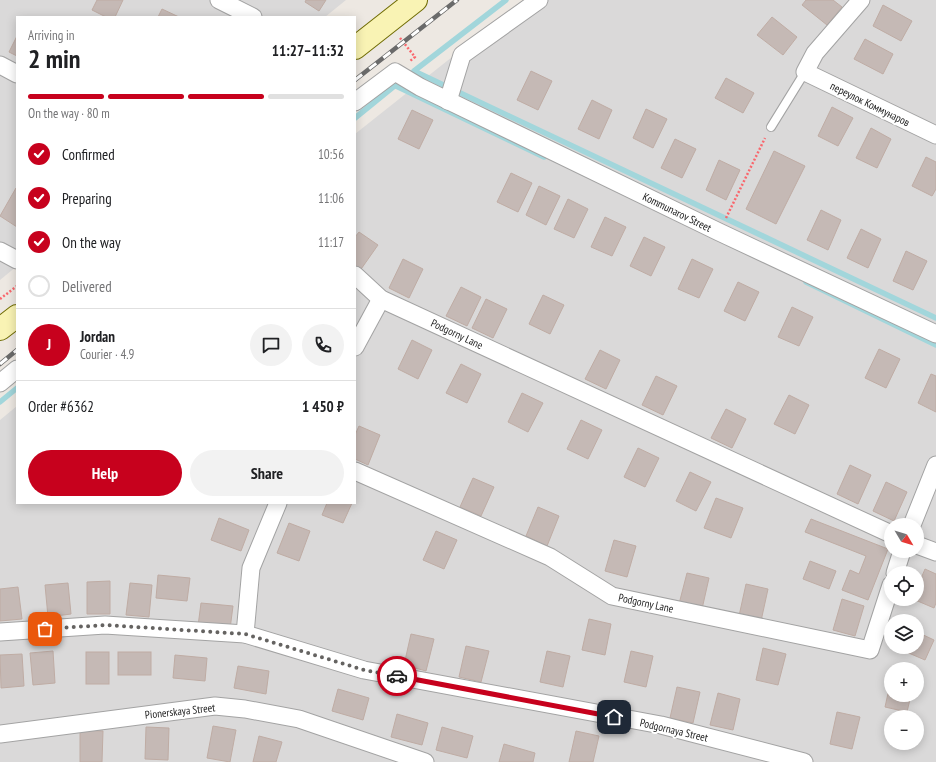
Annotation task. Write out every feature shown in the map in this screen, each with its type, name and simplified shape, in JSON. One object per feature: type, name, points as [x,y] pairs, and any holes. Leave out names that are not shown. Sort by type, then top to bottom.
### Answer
[{"type":"street","points":[[219,0],[251,16]]},
{"type":"street","points":[[356,47],[416,0]]},
{"type":"street","points":[[448,101],[462,55],[539,0]]},
{"type":"street","points":[[805,72],[814,53],[861,0]]},
{"type":"street","points":[[0,65],[16,73]]},
{"type":"street","points":[[356,101],[395,72]]},
{"type":"street","name":"Kommunarov Street","points":[[395,72],[448,101],[719,232],[936,334]]},
{"type":"street","name":"переулок Коммунаров","points":[[805,72],[936,135]]},
{"type":"street","points":[[0,251],[16,259]]},
{"type":"street","name":"Podgorny Lane","points":[[356,276],[381,299],[884,531]]},
{"type":"street","points":[[356,345],[381,299]]},
{"type":"street","points":[[0,329],[16,317]]},
{"type":"street","points":[[0,383],[16,370]]},
{"type":"street","points":[[915,518],[936,465]]},
{"type":"street","name":"Podgorny Lane","points":[[356,471],[550,557],[612,596],[870,650],[884,606]]},
{"type":"street","points":[[245,634],[251,568],[278,504]]},
{"type":"street","points":[[924,548],[936,552]]},
{"type":"street","name":"Podgornaya Street","points":[[0,632],[105,625],[245,634],[364,670],[661,725],[804,762]]},
{"type":"street","name":"Pionerskaya Street","points":[[0,734],[215,706],[245,709],[299,719],[425,762]]},
{"type":"lane","points":[[771,127],[805,72]]},
{"type":"path","points":[[395,72],[415,57],[396,33]]},
{"type":"path","points":[[719,232],[771,127]]},
{"type":"path","points":[[0,299],[16,287]]},
{"type":"shaded area","points":[[0,0],[346,0],[326,16],[16,16],[16,267],[0,280]]},
{"type":"shaded area","points":[[524,0],[936,0],[936,762],[0,762],[0,420],[16,407],[16,504],[356,504],[356,133]]},
{"type":"building","points":[[97,0],[123,0],[115,16],[104,16],[92,10]]},
{"type":"building","points":[[306,0],[326,0],[319,11],[305,2]]},
{"type":"building","points":[[806,0],[833,0],[842,7],[827,25],[802,5]]},
{"type":"building","points":[[883,5],[912,21],[901,41],[873,26]]},
{"type":"building","points":[[162,9],[177,16],[158,16]]},
{"type":"building","points":[[772,17],[797,37],[783,55],[757,35]]},
{"type":"building","points":[[16,38],[16,56],[9,52]]},
{"type":"building","points":[[865,39],[893,54],[883,74],[854,59]]},
{"type":"building","points":[[531,71],[552,81],[538,110],[517,100]]},
{"type":"building","points":[[726,78],[754,93],[743,113],[715,98]]},
{"type":"building","points":[[592,100],[612,110],[599,139],[578,129]]},
{"type":"building","points":[[832,107],[853,118],[838,146],[818,136]]},
{"type":"building","points":[[646,109],[667,119],[653,148],[633,138]]},
{"type":"building","points":[[412,110],[433,120],[419,149],[398,139]]},
{"type":"building","points":[[871,128],[891,139],[877,168],[856,158]]},
{"type":"building","points":[[675,139],[696,149],[682,178],[661,168]]},
{"type":"building","points":[[774,151],[805,166],[776,224],[746,209]]},
{"type":"building","points":[[926,157],[936,162],[936,189],[932,196],[912,186]]},
{"type":"building","points":[[719,160],[740,170],[726,200],[706,190]]},
{"type":"building","points":[[511,173],[532,183],[518,212],[497,202]]},
{"type":"building","points":[[539,186],[560,196],[546,225],[526,215]]},
{"type":"building","points":[[16,188],[16,226],[0,216]]},
{"type":"building","points":[[568,199],[588,209],[574,238],[554,229]]},
{"type":"building","points":[[821,210],[841,220],[828,250],[807,240]]},
{"type":"building","points":[[605,217],[626,227],[612,256],[591,247]]},
{"type":"building","points":[[861,229],[881,239],[868,268],[847,258]]},
{"type":"building","points":[[359,232],[378,245],[359,272],[356,270],[356,236]]},
{"type":"building","points":[[644,237],[665,247],[651,276],[630,266]]},
{"type":"building","points":[[906,251],[927,261],[913,290],[893,281]]},
{"type":"building","points":[[403,259],[423,269],[409,298],[389,288]]},
{"type":"building","points":[[692,259],[713,269],[699,298],[678,289]]},
{"type":"building","points":[[738,282],[759,292],[745,321],[724,311]]},
{"type":"building","points":[[461,287],[481,297],[467,326],[446,316]]},
{"type":"building","points":[[543,295],[564,305],[550,334],[529,324]]},
{"type":"building","points":[[486,299],[507,309],[493,338],[472,328]]},
{"type":"building","points":[[792,307],[813,317],[799,346],[778,337]]},
{"type":"building","points":[[412,340],[432,350],[418,379],[398,369]]},
{"type":"building","points":[[879,349],[900,359],[886,388],[865,378]]},
{"type":"building","points":[[600,350],[620,360],[606,389],[585,379]]},
{"type":"building","points":[[461,364],[481,374],[467,403],[446,393]]},
{"type":"building","points":[[931,374],[936,376],[936,412],[918,403]]},
{"type":"building","points":[[656,376],[677,386],[663,415],[642,405]]},
{"type":"building","points":[[522,393],[543,403],[528,432],[508,422]]},
{"type":"building","points":[[789,395],[809,405],[795,434],[774,424]]},
{"type":"building","points":[[726,409],[746,419],[732,448],[711,438]]},
{"type":"building","points":[[581,420],[602,430],[588,459],[567,449]]},
{"type":"building","points":[[359,426],[380,435],[368,465],[356,459],[356,433]]},
{"type":"building","points":[[638,448],[659,458],[645,487],[624,477]]},
{"type":"building","points":[[850,465],[871,475],[858,504],[837,494]]},
{"type":"building","points":[[690,472],[711,482],[696,511],[676,501]]},
{"type":"building","points":[[473,478],[494,487],[481,516],[460,507]]},
{"type":"building","points":[[886,482],[907,492],[895,518],[888,518],[873,511]]},
{"type":"building","points":[[716,498],[743,508],[731,538],[704,528]]},
{"type":"building","points":[[327,504],[352,504],[343,523],[322,515]]},
{"type":"building","points":[[538,507],[559,516],[547,546],[526,536]]},
{"type":"building","points":[[219,518],[249,530],[241,551],[211,540]]},
{"type":"building","points":[[811,519],[884,547],[884,558],[868,600],[842,590],[850,570],[859,574],[866,556],[805,532]]},
{"type":"building","points":[[289,523],[310,531],[299,561],[277,553]]},
{"type":"building","points":[[436,531],[457,540],[444,569],[423,560]]},
{"type":"building","points":[[614,540],[636,546],[627,577],[605,571]]},
{"type":"building","points":[[810,561],[836,571],[829,589],[803,579]]},
{"type":"building","points":[[925,569],[936,574],[936,603],[934,608],[924,604]]},
{"type":"building","points":[[687,573],[709,578],[702,609],[679,604]]},
{"type":"building","points":[[158,575],[190,578],[187,601],[156,598]]},
{"type":"building","points":[[110,581],[110,614],[87,614],[87,582]]},
{"type":"building","points":[[68,583],[71,614],[48,617],[45,585]]},
{"type":"building","points":[[130,583],[152,585],[149,617],[126,615]]},
{"type":"building","points":[[746,584],[768,589],[761,621],[739,616]]},
{"type":"building","points":[[18,587],[22,619],[0,621],[0,589]]},
{"type":"building","points":[[842,599],[864,606],[855,636],[833,630]]},
{"type":"building","points":[[201,603],[233,606],[230,629],[198,626]]},
{"type":"building","points":[[589,619],[611,624],[605,655],[582,650]]},
{"type":"building","points":[[411,634],[434,639],[426,671],[404,665]]},
{"type":"building","points":[[924,635],[934,640],[925,660],[911,654],[924,654]]},
{"type":"building","points":[[466,646],[489,651],[481,682],[459,677]]},
{"type":"building","points":[[763,648],[786,654],[778,685],[756,680]]},
{"type":"building","points":[[53,651],[55,683],[33,685],[30,653]]},
{"type":"building","points":[[547,651],[570,656],[563,687],[540,682]]},
{"type":"building","points":[[631,651],[653,656],[646,687],[624,682]]},
{"type":"building","points":[[86,652],[109,652],[109,684],[86,684]]},
{"type":"building","points":[[118,652],[151,652],[151,675],[118,675]]},
{"type":"building","points":[[22,654],[24,686],[1,688],[0,655]]},
{"type":"building","points":[[175,655],[207,658],[205,681],[173,678]]},
{"type":"building","points":[[238,666],[269,671],[266,694],[234,688]]},
{"type":"building","points":[[677,687],[700,692],[693,723],[670,718]]},
{"type":"building","points":[[338,689],[369,698],[363,720],[332,711]]},
{"type":"building","points":[[718,693],[740,699],[733,730],[710,725]]},
{"type":"building","points":[[886,702],[909,702],[907,710],[898,710],[885,707]]},
{"type":"building","points":[[837,712],[860,717],[852,749],[830,744]]},
{"type":"building","points":[[397,714],[428,723],[422,745],[391,737]]},
{"type":"building","points":[[213,726],[236,730],[230,762],[207,758]]},
{"type":"building","points":[[146,727],[169,728],[168,760],[145,759]]},
{"type":"building","points":[[442,727],[473,736],[467,758],[436,750]]},
{"type":"building","points":[[80,730],[103,731],[102,762],[80,762]]},
{"type":"building","points":[[576,731],[599,736],[593,762],[569,762]]},
{"type":"building","points":[[259,736],[282,742],[276,762],[253,762]]},
{"type":"building","points":[[504,744],[535,753],[533,762],[499,762]]},
{"type":"waterway","points":[[506,0],[414,71],[936,318]]},
{"type":"waterway","points":[[356,117],[398,83]]},
{"type":"waterway","points":[[396,86],[544,157]]},
{"type":"waterway","points":[[806,282],[936,345]]},
{"type":"waterway","points":[[0,402],[16,389]]},
{"type":"railway","points":[[356,79],[457,0]]},
{"type":"railway","points":[[0,364],[16,351]]},
{"type":"way so far","points":[[45,629],[105,625],[245,634],[364,670],[397,676]]},
{"type":"route","points":[[397,676],[614,717]]}]
